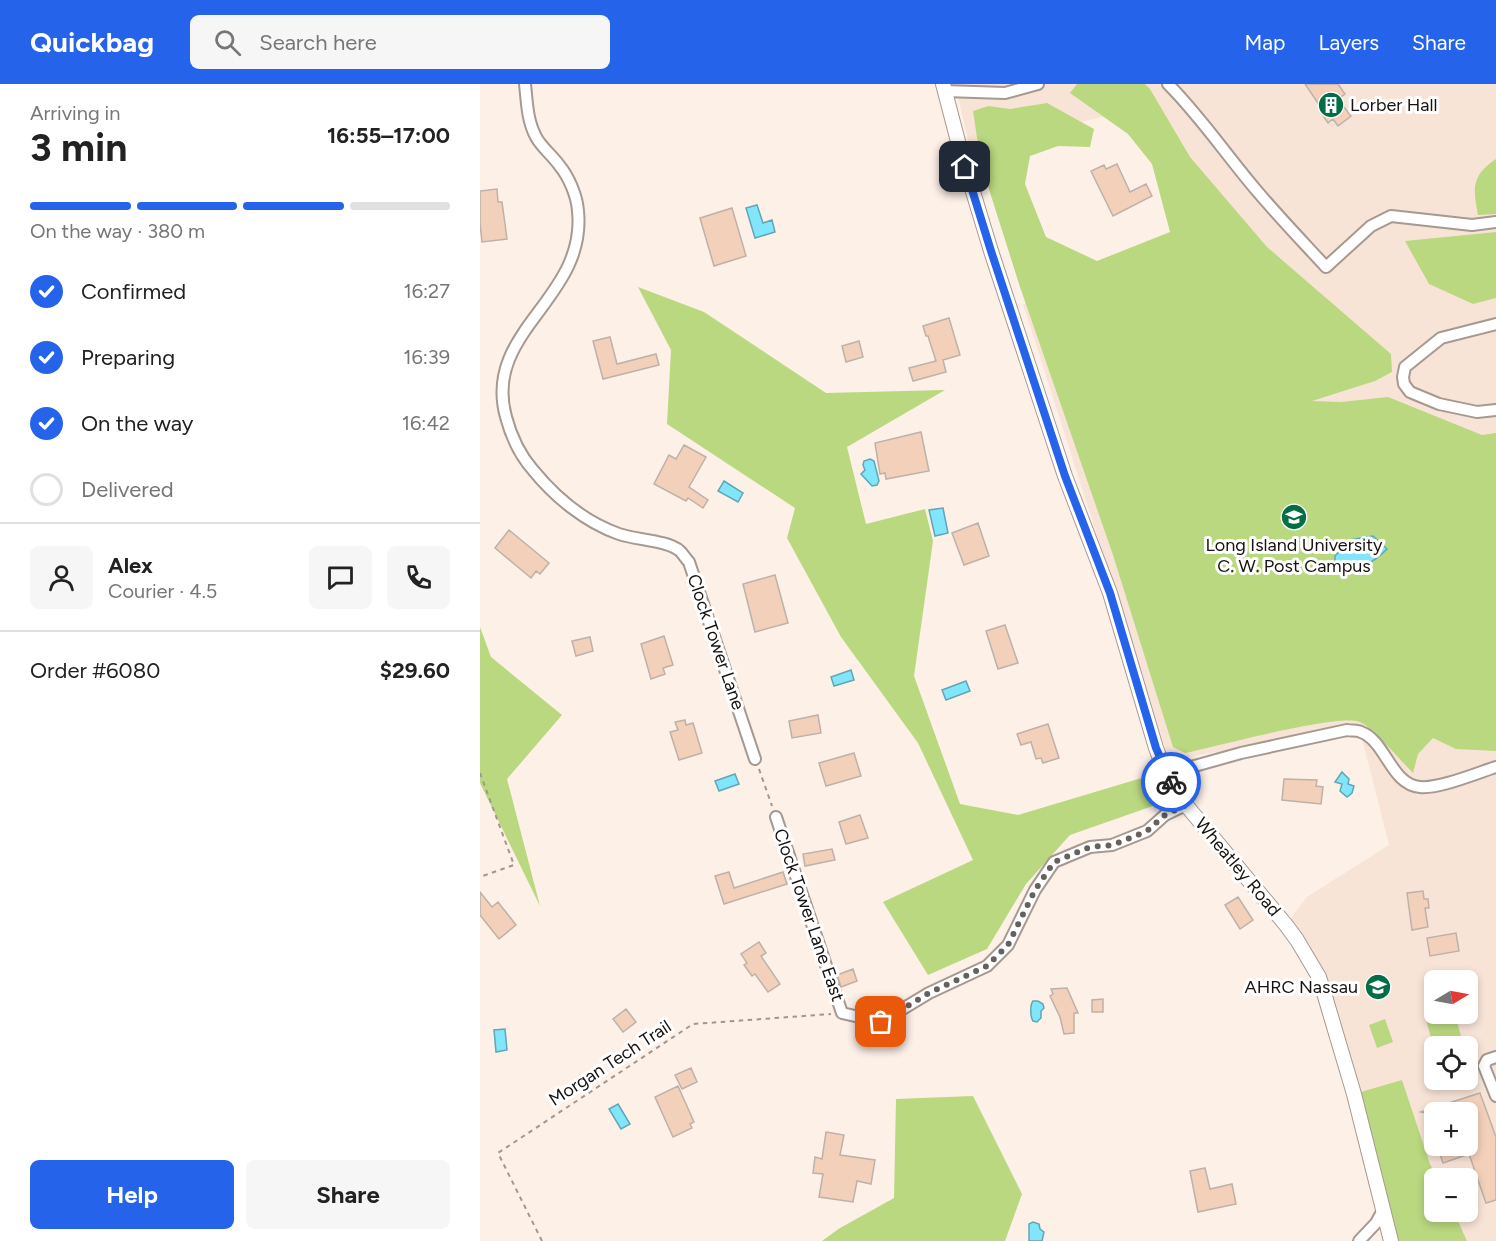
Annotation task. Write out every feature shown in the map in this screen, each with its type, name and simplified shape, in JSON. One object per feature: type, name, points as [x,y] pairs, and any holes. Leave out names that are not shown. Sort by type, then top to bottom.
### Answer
[{"type":"main road","name":"Wheatley Road","points":[[944,88],[991,251],[1065,476],[1110,593],[1156,748],[1166,774],[1186,805],[1298,940],[1319,977],[1354,1094],[1391,1241]]},
{"type":"street","name":"Clock Tower Lane","points":[[525,84],[531,126],[543,147],[561,167],[573,190],[578,211],[574,250],[565,275],[517,341],[507,361],[502,383],[502,396],[510,430],[532,469],[563,501],[592,522],[618,534],[679,550],[689,562],[755,759]]},
{"type":"street","points":[[944,88],[1005,93],[1038,84]]},
{"type":"street","points":[[1168,84],[1206,125],[1258,193],[1326,267],[1371,226],[1391,216],[1472,225],[1496,222]]},
{"type":"street","points":[[1496,324],[1441,338],[1405,367],[1402,377],[1410,392],[1439,404],[1477,412],[1496,410]]},
{"type":"street","points":[[1166,774],[1241,753],[1347,730],[1360,731],[1369,736],[1405,781],[1417,787],[1429,788],[1496,767]]},
{"type":"street","name":"Clock Tower Lane East","points":[[776,818],[843,1013],[881,1022],[929,993],[987,966],[1008,945],[1035,890],[1054,862],[1090,847],[1113,845],[1147,831],[1165,815],[1186,805]]},
{"type":"street","points":[[1496,1057],[1486,1059],[1484,1066],[1496,1096]]},
{"type":"street","points":[[1359,1241],[1376,1223],[1383,1210]]},
{"type":"path","points":[[755,759],[776,818]]},
{"type":"path","points":[[480,773],[514,865],[480,877]]},
{"type":"path","name":"Morgan Tech Trail","points":[[542,1241],[498,1153],[693,1024],[843,1013]]},
{"type":"shaded area","name":"Long Island University C. W. Post Campus","points":[[955,84],[1496,84],[1496,1241],[1467,1241],[1458,1222],[1478,1222],[1478,1168],[1432,1168],[1354,1094],[1324,993],[1286,925],[1307,897],[1389,845],[1360,731],[1347,730],[1169,760],[1023,304],[1204,250],[1135,109],[970,149]]},
{"type":"green space","name":"Long Island University C. W. Post Campus","points":[[1077,84],[1145,84],[1190,157],[1267,247],[1391,354],[1392,372],[1375,381],[1312,401],[1341,402],[1388,397],[1482,435],[1496,433],[1496,751],[1456,749],[1433,738],[1418,754],[1413,773],[1365,725],[1348,721],[1303,726],[1185,753],[1173,747],[1113,555],[1020,287],[981,164],[973,111],[988,106],[1010,109],[1047,103],[1094,129],[1090,147],[1058,146],[1030,156],[1025,184],[1046,237],[1097,261],[1170,232],[1152,164],[1128,134],[1070,93]]},
{"type":"green space","points":[[1496,159],[1496,214],[1478,215],[1475,197],[1476,183],[1482,171]]},
{"type":"green space","points":[[1496,232],[1496,298],[1473,304],[1429,284],[1405,241]]},
{"type":"green space","points":[[638,287],[704,312],[826,393],[945,390],[847,447],[866,524],[925,509],[933,541],[914,676],[960,804],[1018,815],[1155,774],[1167,801],[1070,835],[1026,884],[987,949],[928,975],[883,902],[973,860],[918,743],[841,637],[787,538],[795,508],[667,424],[671,350]]},
{"type":"green space","points":[[480,627],[491,657],[562,715],[507,779],[540,906],[480,783]]},
{"type":"green space","points":[[1385,1019],[1393,1042],[1377,1048],[1369,1025]]},
{"type":"green space","points":[[1427,1024],[1458,1024],[1461,1036],[1430,1036]]},
{"type":"green space","points":[[1402,1080],[1424,1146],[1424,1156],[1427,1156],[1432,1168],[1424,1168],[1424,1222],[1458,1222],[1467,1241],[1391,1241],[1354,1094]]},
{"type":"green space","points":[[973,1096],[1022,1194],[1005,1241],[822,1241],[840,1228],[894,1198],[896,1099]]},
{"type":"water","points":[[757,205],[763,223],[772,220],[775,232],[755,238],[746,208]]},
{"type":"water","points":[[870,459],[874,461],[879,481],[877,485],[872,486],[861,474],[865,470],[864,461]]},
{"type":"water","points":[[724,481],[743,493],[738,502],[718,491]]},
{"type":"water","points":[[943,508],[948,533],[935,536],[929,510]]},
{"type":"water","points":[[1373,536],[1387,549],[1370,563],[1350,568],[1335,568],[1335,556],[1350,540]]},
{"type":"water","points":[[851,670],[854,680],[834,686],[831,677]]},
{"type":"water","points":[[966,681],[970,691],[946,700],[942,690]]},
{"type":"water","points":[[1342,772],[1349,779],[1348,784],[1354,786],[1352,793],[1347,797],[1340,791],[1342,784],[1335,782]]},
{"type":"water","points":[[735,774],[739,784],[719,791],[715,781]]},
{"type":"water","points":[[1033,1001],[1043,1004],[1044,1008],[1037,1022],[1033,1021],[1031,1016]]},
{"type":"water","points":[[505,1029],[507,1050],[496,1052],[494,1030]]},
{"type":"water","points":[[618,1104],[630,1124],[621,1129],[609,1109]]},
{"type":"water","points":[[1033,1222],[1039,1224],[1040,1229],[1044,1232],[1042,1241],[1029,1241],[1029,1224]]},
{"type":"building","name":"Lorber Hall","points":[[1305,84],[1338,84],[1345,94],[1338,99],[1351,116],[1338,126],[1333,119],[1328,123],[1322,114],[1324,112]]},
{"type":"building","points":[[1117,164],[1130,192],[1146,184],[1152,196],[1113,216],[1091,171],[1104,165],[1106,169]]},
{"type":"building","points":[[497,189],[498,202],[502,202],[507,239],[482,242],[480,191]]},
{"type":"building","points":[[732,208],[746,256],[714,266],[700,218]]},
{"type":"building","points":[[949,318],[960,355],[943,360],[946,372],[913,381],[909,368],[936,361],[923,326]]},
{"type":"building","points":[[610,337],[617,364],[656,354],[659,365],[603,379],[593,341]]},
{"type":"building","points":[[859,341],[863,357],[846,362],[842,346]]},
{"type":"building","points":[[921,432],[929,471],[886,479],[885,473],[880,474],[875,443]]},
{"type":"building","points":[[684,445],[706,457],[689,487],[708,500],[703,508],[688,498],[686,501],[654,484],[669,455],[676,459]]},
{"type":"building","points":[[978,523],[989,556],[964,565],[952,533]]},
{"type":"building","points":[[509,530],[549,563],[540,574],[536,571],[531,578],[495,548]]},
{"type":"building","points":[[775,575],[788,623],[755,632],[743,584]]},
{"type":"building","points":[[1005,625],[1018,663],[998,669],[986,631]]},
{"type":"building","points":[[664,636],[673,665],[663,668],[665,674],[651,679],[641,644]]},
{"type":"building","points":[[590,637],[593,651],[576,656],[572,641]]},
{"type":"building","points":[[818,715],[821,733],[792,738],[789,721]]},
{"type":"building","points":[[685,720],[686,725],[693,723],[702,753],[679,760],[670,732],[678,730],[675,722]]},
{"type":"building","points":[[1048,724],[1059,758],[1043,763],[1041,758],[1036,759],[1031,742],[1021,745],[1017,734]]},
{"type":"building","points":[[854,753],[861,776],[826,786],[819,763]]},
{"type":"building","points":[[1284,779],[1317,780],[1316,786],[1323,787],[1321,804],[1282,800]]},
{"type":"building","points":[[860,815],[868,838],[846,844],[839,822]]},
{"type":"building","points":[[832,849],[835,860],[805,866],[803,854]]},
{"type":"building","points":[[729,872],[734,888],[783,872],[787,884],[724,904],[715,876]]},
{"type":"building","points":[[1423,891],[1424,899],[1428,899],[1429,908],[1425,908],[1428,927],[1412,930],[1407,893]]},
{"type":"building","points":[[480,892],[492,907],[498,902],[516,925],[499,939],[480,915]]},
{"type":"building","points":[[1238,897],[1253,920],[1240,929],[1225,905]]},
{"type":"building","points":[[1456,933],[1459,951],[1430,956],[1427,938]]},
{"type":"building","points":[[759,942],[766,953],[761,956],[780,984],[768,992],[755,974],[752,976],[744,965],[747,963],[741,954]]},
{"type":"building","points":[[853,969],[857,981],[841,987],[837,975]]},
{"type":"building","points":[[1067,988],[1078,1013],[1074,1013],[1074,1033],[1064,1034],[1060,1017],[1050,996],[1053,994],[1051,989]]},
{"type":"building","points":[[1103,999],[1103,1012],[1092,1012],[1092,1000]]},
{"type":"building","points":[[626,1009],[636,1022],[623,1032],[613,1019]]},
{"type":"building","points":[[691,1068],[697,1082],[682,1089],[675,1075]]},
{"type":"building","points":[[678,1086],[694,1122],[690,1124],[692,1128],[673,1137],[655,1097]]},
{"type":"building","points":[[1480,1093],[1496,1137],[1496,1200],[1486,1203],[1478,1180],[1478,1168],[1474,1168],[1470,1156],[1478,1156],[1478,1102],[1452,1102]]},
{"type":"building","points":[[826,1132],[844,1135],[840,1155],[875,1160],[871,1184],[857,1181],[853,1202],[819,1197],[823,1174],[813,1173],[815,1157],[822,1159]]},
{"type":"building","points":[[1441,1156],[1463,1156],[1443,1163]]},
{"type":"building","points":[[1205,1168],[1210,1189],[1232,1184],[1236,1204],[1198,1212],[1190,1171]]},
{"type":"way so far","points":[[881,1022],[929,993],[987,966],[1008,945],[1035,890],[1054,862],[1090,847],[1113,845],[1147,831],[1165,815],[1186,805],[1171,782]]},
{"type":"place","name":"Lorber Hall","points":[[1331,105]]},
{"type":"place","name":"Long Island University C. W. Post Campus","points":[[1294,517]]},
{"type":"place","name":"AHRC Nassau","points":[[1378,987]]},
{"type":"route","points":[[965,167],[1065,476],[1110,593],[1156,748],[1171,782]]}]
